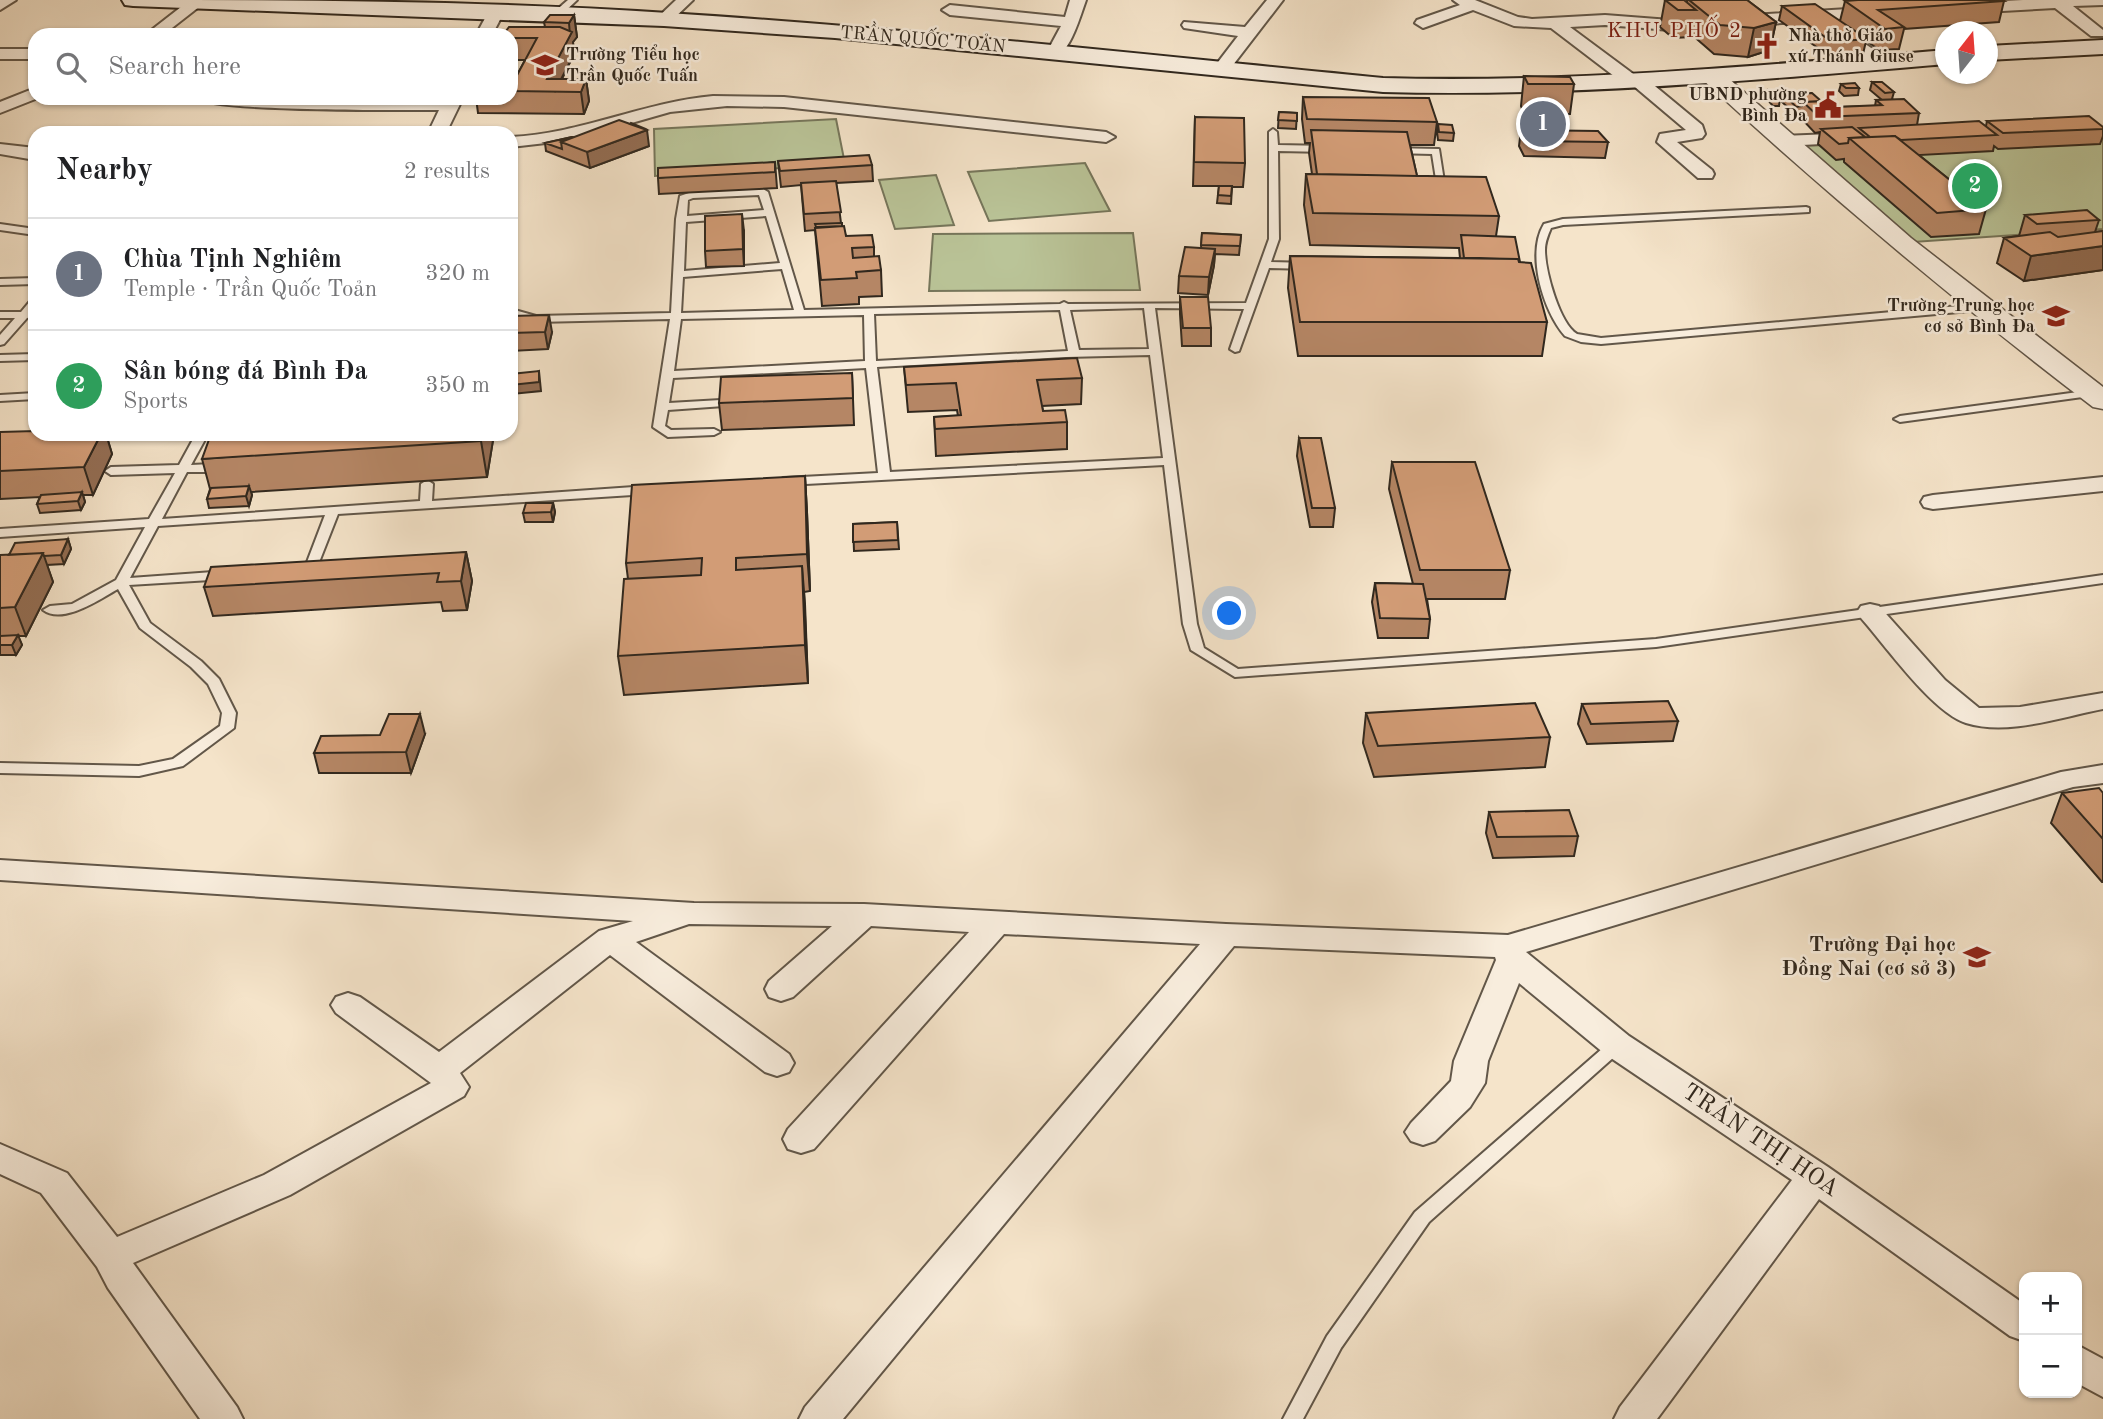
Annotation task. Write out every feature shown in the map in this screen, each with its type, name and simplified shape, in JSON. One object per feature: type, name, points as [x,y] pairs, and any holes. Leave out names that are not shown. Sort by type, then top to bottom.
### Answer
[{"type":"main road","name":"TRẦN QUỐC TOẢN","points":[[133,0],[495,12],[565,7],[664,19],[1055,52],[1383,85],[1446,88],[1636,82],[1935,58]]},
{"type":"main road","points":[[1998,53],[2100,40]]},
{"type":"street","points":[[0,5],[8,0]]},
{"type":"street","points":[[664,19],[685,0]]},
{"type":"street","points":[[1055,52],[1071,22],[1078,0]]},
{"type":"street","points":[[1220,70],[1275,0]]},
{"type":"street","points":[[1839,0],[1865,13]]},
{"type":"street","points":[[1947,9],[2103,0]]},
{"type":"street","points":[[162,28],[196,2]]},
{"type":"street","points":[[1423,23],[1464,10],[1466,2],[1514,21],[1555,23],[1605,20],[1670,25],[1893,11]]},
{"type":"street","points":[[2054,2],[2100,40]]},
{"type":"street","points":[[950,10],[1071,22]]},
{"type":"street","points":[[487,28],[495,12]]},
{"type":"street","points":[[1815,16],[1882,62]]},
{"type":"street","points":[[1555,23],[1696,129],[1696,134],[1671,136],[1666,138],[1666,142],[1705,174]]},
{"type":"street","points":[[1190,25],[1248,32]]},
{"type":"street","points":[[0,54],[28,54]]},
{"type":"street","points":[[1711,75],[1782,141],[1981,307],[2098,397]]},
{"type":"street","points":[[0,108],[28,96]]},
{"type":"street","points":[[518,141],[557,137],[668,107],[733,100],[784,102],[1106,137]]},
{"type":"street","points":[[440,126],[451,105]]},
{"type":"street","points":[[1782,141],[1880,136]]},
{"type":"street","points":[[0,149],[28,153]]},
{"type":"street","points":[[1934,502],[2103,484]]},
{"type":"street","points":[[1870,612],[1944,695],[1964,712],[1975,716],[2012,716],[2103,701]]},
{"type":"street","points":[[0,870],[694,914],[864,915],[1510,953],[2071,778],[2103,774]]},
{"type":"street","points":[[440,1070],[610,939],[694,914]]},
{"type":"street","points":[[781,989],[864,915]]},
{"type":"street","points":[[801,1139],[995,923]]},
{"type":"street","points":[[818,1419],[1226,935]]},
{"type":"street","points":[[610,939],[777,1063]]},
{"type":"street","points":[[1423,1132],[1458,1098],[1468,1083],[1471,1061],[1510,953]]},
{"type":"street","name":"TRẦN THỊ HOA","points":[[1510,953],[1617,1045],[1815,1177],[2019,1321]]},
{"type":"street","points":[[110,1256],[276,1185],[452,1087],[440,1070],[348,1005]]},
{"type":"street","points":[[0,1158],[54,1183],[110,1256],[121,1277],[223,1419]]},
{"type":"street","points":[[1634,1419],[1815,1177]]},
{"type":"street","points":[[2082,1365],[2103,1380]]},
{"type":"lane","points":[[1235,349],[1274,239],[1273,132]]},
{"type":"lane","points":[[1273,148],[1341,149]]},
{"type":"lane","points":[[1382,150],[1436,151],[1443,194]]},
{"type":"lane","points":[[714,432],[668,434],[659,427],[676,316],[683,198],[692,195],[762,191],[800,313]]},
{"type":"lane","points":[[1806,210],[1563,222],[1547,226],[1541,237],[1539,254],[1559,322],[1567,333],[1580,339],[1601,341],[1981,307]]},
{"type":"lane","points":[[681,219],[769,213]]},
{"type":"lane","points":[[0,227],[28,231]]},
{"type":"lane","points":[[1265,265],[1318,266]]},
{"type":"lane","points":[[678,274],[786,266]]},
{"type":"lane","points":[[0,282],[28,281]]},
{"type":"lane","points":[[518,320],[1064,305],[1250,306]]},
{"type":"lane","points":[[1064,305],[1070,354]]},
{"type":"lane","points":[[1149,305],[1194,637],[1198,650],[1236,673],[1656,643],[2103,579]]},
{"type":"lane","points":[[869,310],[871,363],[884,474]]},
{"type":"lane","points":[[518,314],[536,319]]},
{"type":"lane","points":[[0,315],[28,315]]},
{"type":"lane","points":[[0,342],[28,316]]},
{"type":"lane","points":[[668,375],[899,361],[1156,352]]},
{"type":"lane","points":[[1045,369],[1070,354]]},
{"type":"lane","points":[[0,358],[28,357]]},
{"type":"lane","points":[[899,361],[910,370],[930,375]]},
{"type":"lane","points":[[846,379],[871,363]]},
{"type":"lane","points":[[715,373],[736,385]]},
{"type":"lane","points":[[0,398],[28,396]]},
{"type":"lane","points":[[1900,419],[2098,397]]},
{"type":"lane","points":[[663,407],[757,401]]},
{"type":"lane","points":[[121,582],[198,441]]},
{"type":"lane","points":[[773,482],[884,474],[1170,461]]},
{"type":"lane","points":[[111,471],[212,468]]},
{"type":"lane","points":[[426,505],[427,484]]},
{"type":"lane","points":[[0,533],[662,489]]},
{"type":"lane","points":[[310,570],[333,511]]},
{"type":"lane","points":[[50,610],[75,608],[121,582],[243,574]]},
{"type":"lane","points":[[0,768],[139,771],[178,763],[228,728],[229,713],[214,682],[196,664],[145,625],[121,582]]},
{"type":"lane","points":[[1293,1419],[1334,1342],[1422,1217],[1617,1045]]},
{"type":"green space","points":[[836,119],[845,164],[655,176],[654,129]]},
{"type":"green space","points":[[2103,128],[2103,229],[1913,242],[1797,144]]},
{"type":"green space","points":[[1085,163],[1110,211],[989,221],[968,172]]},
{"type":"green space","points":[[936,175],[954,225],[895,229],[879,180]]},
{"type":"green space","points":[[1133,233],[1140,290],[929,291],[933,234]]},
{"type":"building","points":[[1665,0],[1684,0],[1696,10],[1678,10]]},
{"type":"building","points":[[1689,0],[1747,0],[1776,22],[1754,28],[1720,25]]},
{"type":"building","points":[[1845,1],[2004,1],[1878,10],[1904,27],[1885,29]]},
{"type":"building","points":[[1815,4],[1867,39],[1832,42],[1782,6]]},
{"type":"building","points":[[550,15],[574,15],[569,23],[544,22]]},
{"type":"building","points":[[560,27],[572,32],[547,79],[586,79],[581,92],[518,91],[518,73],[537,38],[518,38],[518,28],[508,28]]},
{"type":"building","points":[[1524,76],[1570,77],[1574,84],[1528,84]]},
{"type":"building","points":[[1872,82],[1882,82],[1894,92],[1885,93]]},
{"type":"building","points":[[1855,83],[1859,88],[1846,88],[1841,84]]},
{"type":"building","points":[[1768,90],[1774,90],[1780,98],[1775,98]]},
{"type":"building","points":[[1812,93],[1821,101],[1803,102],[1802,106],[1796,107],[1784,94]]},
{"type":"building","points":[[1303,97],[1429,98],[1437,122],[1307,119]]},
{"type":"building","points":[[1904,99],[1919,113],[1819,117],[1803,102],[1830,101],[1836,107],[1882,105],[1876,100]]},
{"type":"building","points":[[1279,112],[1297,113],[1297,121],[1278,120]]},
{"type":"building","points":[[2089,116],[2103,129],[2003,133],[1987,121]]},
{"type":"building","points":[[1195,117],[1244,118],[1245,163],[1194,162]]},
{"type":"building","points":[[619,120],[647,130],[587,152],[561,142]]},
{"type":"building","points":[[1979,121],[1997,135],[1901,140],[1895,136],[1870,137],[1859,128]]},
{"type":"building","points":[[1438,124],[1452,125],[1454,133],[1439,132]]},
{"type":"building","points":[[1852,127],[1865,137],[1849,138],[1848,143],[1839,144],[1821,129]]},
{"type":"building","points":[[1311,130],[1407,132],[1417,176],[1317,174]]},
{"type":"building","points":[[1521,130],[1598,131],[1608,142],[1526,141]]},
{"type":"building","points":[[1895,136],[1986,209],[1937,213],[1849,138]]},
{"type":"building","points":[[573,137],[561,142],[562,149],[545,143]]},
{"type":"building","points":[[869,155],[872,165],[780,171],[778,161]]},
{"type":"building","points":[[775,162],[775,172],[658,178],[658,168]]},
{"type":"building","points":[[1306,174],[1486,177],[1499,216],[1313,213]]},
{"type":"building","points":[[836,181],[841,212],[804,214],[801,183]]},
{"type":"building","points":[[1219,186],[1232,186],[1231,196],[1218,195]]},
{"type":"building","points":[[2087,210],[2099,220],[2037,224],[2025,215]]},
{"type":"building","points":[[742,214],[743,249],[705,251],[705,216]]},
{"type":"building","points":[[842,223],[842,226],[816,227],[815,224]]},
{"type":"building","points":[[844,226],[846,236],[872,235],[874,247],[852,248],[853,258],[879,256],[881,270],[856,272],[857,278],[821,280],[815,228]]},
{"type":"building","points":[[2103,231],[2103,246],[2031,256],[2004,238],[2050,232],[2058,237]]},
{"type":"building","points":[[1202,233],[1241,235],[1240,246],[1201,245]]},
{"type":"building","points":[[1461,235],[1515,237],[1520,262],[1518,259],[1464,258]]},
{"type":"building","points":[[1185,247],[1215,249],[1209,277],[1179,276]]},
{"type":"building","points":[[1290,256],[1518,259],[1519,262],[1531,263],[1547,322],[1300,322]]},
{"type":"building","points":[[1180,297],[1208,297],[1211,328],[1183,328]]},
{"type":"building","points":[[549,315],[545,332],[518,333],[518,316]]},
{"type":"building","points":[[1077,358],[1082,378],[1037,380],[1043,411],[1065,410],[1067,422],[935,429],[934,417],[961,415],[956,383],[906,385],[904,367]]},
{"type":"building","points":[[539,371],[539,382],[518,384],[518,373]]},
{"type":"building","points":[[852,373],[853,398],[719,403],[721,377]]},
{"type":"building","points":[[28,431],[28,441],[97,441],[84,467],[0,471],[0,432]]},
{"type":"building","points":[[1299,438],[1321,438],[1335,508],[1312,508]]},
{"type":"building","points":[[208,441],[481,441],[202,459]]},
{"type":"building","points":[[1392,462],[1475,462],[1510,570],[1420,570]]},
{"type":"building","points":[[805,476],[807,554],[736,558],[736,570],[802,566],[805,645],[618,656],[624,579],[701,575],[702,558],[626,563],[632,485]]},
{"type":"building","points":[[249,486],[246,496],[207,499],[211,488]]},
{"type":"building","points":[[82,492],[78,501],[37,504],[41,495]]},
{"type":"building","points":[[526,503],[553,503],[551,512],[523,513]]},
{"type":"building","points":[[897,522],[898,540],[853,542],[853,524]]},
{"type":"building","points":[[68,539],[61,555],[9,555],[15,543]]},
{"type":"building","points":[[466,552],[461,581],[437,582],[439,573],[204,587],[211,567]]},
{"type":"building","points":[[43,553],[15,607],[0,608],[0,555]]},
{"type":"building","points":[[1375,583],[1423,584],[1430,619],[1380,618]]},
{"type":"building","points":[[18,635],[12,645],[0,645],[0,636]]},
{"type":"building","points":[[1668,701],[1678,721],[1591,724],[1582,704]]},
{"type":"building","points":[[1535,703],[1550,737],[1378,746],[1366,713]]},
{"type":"building","points":[[389,714],[420,714],[406,752],[314,753],[321,736],[380,735]]},
{"type":"building","points":[[2099,788],[2103,793],[2103,839],[2062,793]]},
{"type":"building","points":[[1569,810],[1578,836],[1497,837],[1489,812]]},
{"type":"place","name":"Nhà thờ Giáo xứ Thánh Giuse","points":[[1767,46]]},
{"type":"place","name":"Trường Tiểu học Trần Quốc Tuấn","points":[[545,65]]},
{"type":"place","name":"UBND phường Bình Đa","points":[[1828,105]]},
{"type":"place","name":"Chùa Tịnh Nghiêm","points":[[1543,124]]},
{"type":"place","name":"Sân bóng đá Bình Đa","points":[[1975,186]]},
{"type":"place","name":"Trường Trung học cơ sở Bình Đa","points":[[2056,316]]},
{"type":"place","name":"Trường Đại học Đồng Nai (cơ sở 3)","points":[[1977,957]]},
{"type":"district","name":"KHU PHỐ 2","points":[[1675,31]]}]
